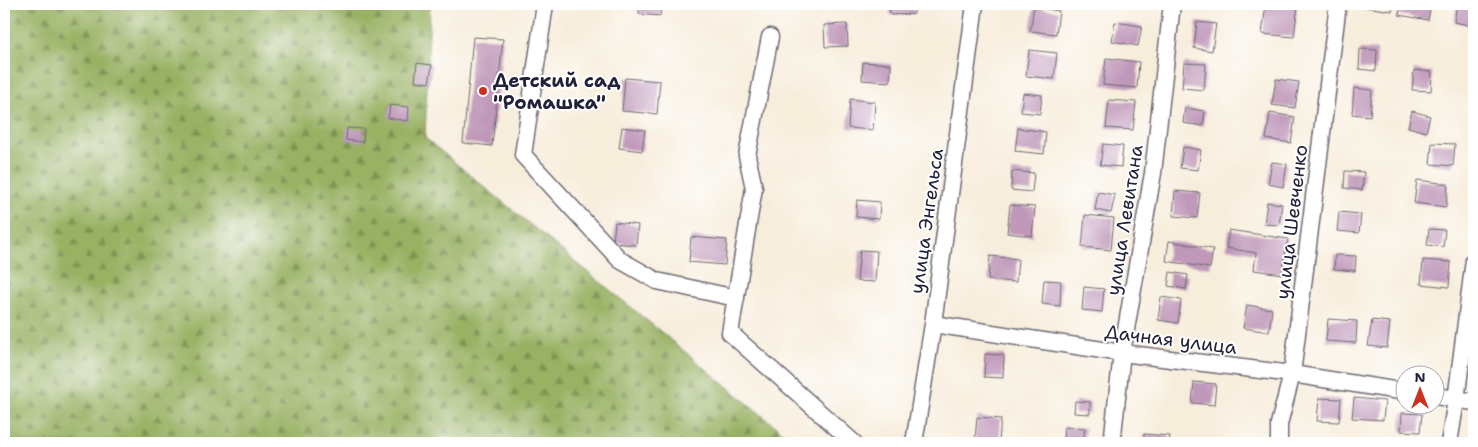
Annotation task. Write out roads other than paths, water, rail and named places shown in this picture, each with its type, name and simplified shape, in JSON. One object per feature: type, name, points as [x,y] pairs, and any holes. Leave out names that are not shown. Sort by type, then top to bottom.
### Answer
[{"type":"street","points":[[545,4],[523,155],[620,260],[657,281],[736,298]]},
{"type":"street","name":"улица Энгельса","points":[[914,443],[975,4]]},
{"type":"street","name":"улица Левитана","points":[[1112,443],[1122,353],[1154,173],[1172,4]]},
{"type":"street","name":"улица Шевченко","points":[[1279,443],[1279,424],[1292,374],[1338,4]]},
{"type":"street","points":[[770,36],[747,156],[754,188],[730,333],[854,443]]},
{"type":"street","points":[[1449,443],[1474,260]]},
{"type":"street","name":"Дачная улица","points":[[932,324],[1122,353],[1292,374],[1396,390]]},
{"type":"street","points":[[1446,398],[1474,402]]},
{"type":"place","name":"Детский сад \"Ромашка\"","points":[[483,91]]}]
